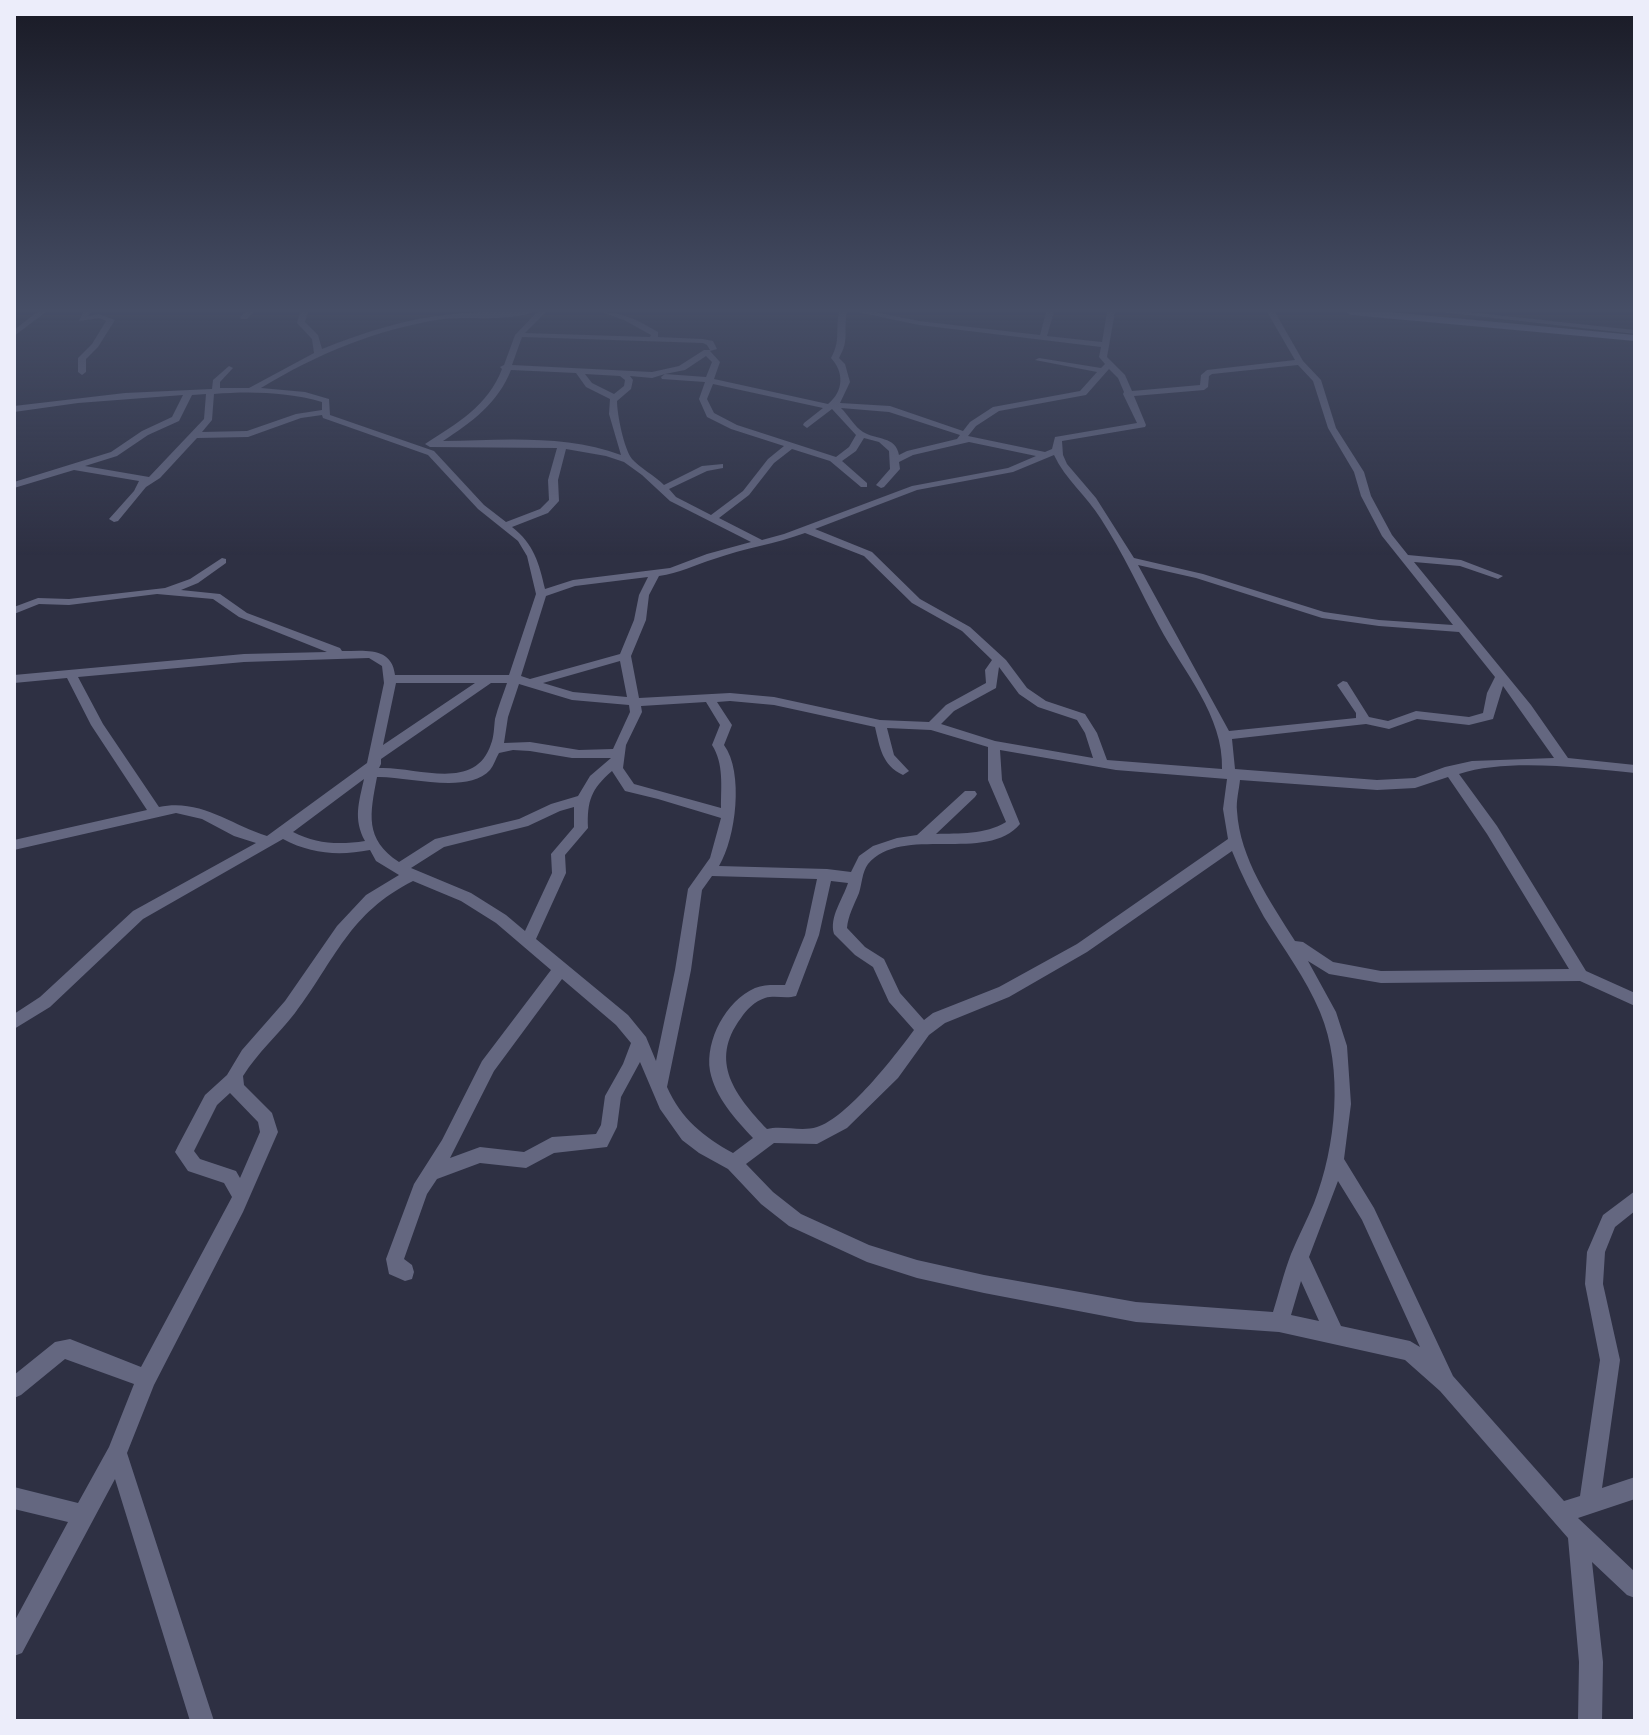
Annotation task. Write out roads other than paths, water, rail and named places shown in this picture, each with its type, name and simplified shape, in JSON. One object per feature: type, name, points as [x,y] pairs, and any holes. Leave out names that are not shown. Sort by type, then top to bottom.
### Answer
[{"type":"street","points":[[14,409],[48,403],[188,393],[176,419],[145,433],[114,454],[14,485]]},
{"type":"street","points":[[114,519],[208,420],[213,393]]},
{"type":"street","points":[[290,393],[316,395],[326,401],[326,416],[427,446],[484,443],[562,447],[608,454],[645,471],[654,484],[664,488],[673,499],[762,544]]},
{"type":"street","points":[[427,446],[481,407],[494,393]]},
{"type":"street","points":[[605,393],[615,398]]},
{"type":"street","points":[[621,393],[615,398],[613,410],[620,443],[628,461]]},
{"type":"street","points":[[705,393],[703,399],[710,415],[720,422],[836,461],[864,485]]},
{"type":"street","points":[[768,393],[832,406],[890,409],[963,437],[1052,452],[1107,520],[1208,699],[1229,750],[1236,841],[1255,887],[1289,938],[1325,1003],[1339,1044],[1343,1080],[1334,1158],[1324,1199],[1299,1257],[1279,1322]]},
{"type":"street","points":[[807,425],[832,406],[840,393]]},
{"type":"street","points":[[895,461],[910,453],[938,449],[963,437],[986,413],[996,409],[1083,393]]},
{"type":"street","points":[[541,594],[573,583],[655,574],[807,530],[915,488],[1010,470],[1052,452],[1058,439],[1141,426],[1127,394],[1138,393]]},
{"type":"street","points":[[1321,393],[1332,428],[1359,472],[1374,513],[1387,536],[1527,708],[1564,762]]},
{"type":"street","points":[[832,406],[861,435],[882,440],[894,450],[895,469],[881,485]]},
{"type":"street","points":[[195,435],[248,434],[299,416],[324,412]]},
{"type":"street","points":[[836,461],[850,453],[861,435]]},
{"type":"street","points":[[375,764],[397,771],[463,779],[485,767],[497,749],[502,717],[541,594],[532,556],[522,539],[481,507],[427,446]]},
{"type":"street","points":[[712,519],[746,493],[771,461],[790,446]]},
{"type":"street","points":[[505,526],[544,511],[554,501],[553,480],[562,447]]},
{"type":"street","points":[[73,466],[139,476],[145,479],[145,484]]},
{"type":"street","points":[[664,488],[705,468],[720,466]]},
{"type":"street","points":[[807,530],[868,554],[916,601],[966,629],[998,660],[1023,691],[1042,704],[1081,717],[1091,733],[1102,764]]},
{"type":"street","points":[[1406,558],[1461,563],[1498,576]]},
{"type":"street","points":[[1131,560],[1199,576],[1322,615],[1461,629]]},
{"type":"street","points":[[168,591],[194,581],[222,561]]},
{"type":"street","points":[[241,1196],[230,1177],[194,1165],[184,1152],[207,1106],[234,1079],[240,1066],[306,986],[347,921],[372,897],[440,843],[523,823],[556,807],[587,797],[595,779],[618,756],[633,723],[636,702],[625,656],[640,620],[644,595],[655,574]]},
{"type":"street","points":[[14,611],[38,601],[69,602],[168,591],[220,596],[243,615],[346,654]]},
{"type":"street","points":[[14,679],[244,658],[346,654],[379,657],[388,665],[391,679],[363,813],[365,829],[381,857],[474,902],[528,940],[633,1031],[666,1104],[696,1142],[734,1163],[767,1198],[795,1220],[867,1253],[917,1269],[1070,1302],[1136,1312],[1279,1322],[1410,1351],[1447,1384],[1578,1534],[1635,1587]]},
{"type":"street","points":[[530,683],[625,656]]},
{"type":"street","points":[[932,726],[950,708],[992,685],[991,670],[998,660]]},
{"type":"street","points":[[71,674],[97,725],[155,812]]},
{"type":"street","points":[[1225,736],[1359,723],[1364,720],[1389,725],[1416,715],[1457,720],[1483,719],[1489,716],[1493,693],[1501,677]]},
{"type":"street","points":[[14,1022],[45,1002],[138,915],[269,842],[490,678]]},
{"type":"street","points":[[391,679],[516,679],[572,696],[636,702],[730,697],[774,701],[880,724],[932,726],[994,745],[1102,764],[1377,785],[1415,783],[1450,770],[1500,763],[1564,762],[1635,769]]},
{"type":"street","points":[[1343,685],[1364,720]]},
{"type":"street","points":[[659,1087],[683,970],[695,889],[716,860],[728,815],[726,757],[718,745],[727,730],[709,698]]},
{"type":"street","points":[[880,724],[888,757],[903,771]]},
{"type":"street","points":[[497,749],[523,744],[572,753],[618,756]]},
{"type":"street","points":[[923,1030],[894,997],[879,963],[848,941],[839,930],[840,917],[862,861],[875,851],[922,840],[997,833],[1013,824],[995,780],[994,745]]},
{"type":"street","points":[[618,756],[621,777],[630,788],[728,815]]},
{"type":"street","points":[[1450,770],[1492,830],[1581,975]]},
{"type":"street","points":[[922,840],[970,794]]},
{"type":"street","points":[[528,940],[559,873],[558,854],[581,828],[580,801]]},
{"type":"street","points":[[14,845],[184,808],[269,842]]},
{"type":"street","points":[[282,832],[299,842],[332,851],[374,844]]},
{"type":"street","points":[[734,1163],[764,1138],[779,1133],[817,1136],[841,1123],[892,1073],[923,1030],[939,1018],[1004,992],[1082,948],[1236,841]]},
{"type":"street","points":[[709,871],[827,874],[857,878]]},
{"type":"street","points":[[764,1138],[738,1111],[720,1080],[720,1043],[725,1024],[756,995],[767,991],[788,993],[793,989],[812,935],[827,874]]},
{"type":"street","points":[[1289,938],[1314,960],[1329,968],[1381,977],[1581,975],[1635,1000]]},
{"type":"street","points":[[405,1272],[396,1267],[395,1259],[420,1190],[488,1066],[561,968]]},
{"type":"street","points":[[431,1173],[480,1155],[526,1160],[552,1145],[601,1141],[609,1127],[616,1089],[630,1067],[640,1042]]},
{"type":"street","points":[[14,1645],[117,1453],[146,1379],[241,1196],[270,1127],[266,1118],[236,1089],[234,1079]]},
{"type":"street","points":[[1334,1158],[1392,1261],[1447,1384]]},
{"type":"street","points":[[1590,1502],[1610,1360],[1594,1284],[1596,1252],[1609,1221],[1635,1200]]},
{"type":"street","points":[[1299,1257],[1336,1336]]},
{"type":"street","points":[[14,1388],[62,1349],[70,1349],[146,1379]]},
{"type":"street","points":[[117,1453],[202,1721]]},
{"type":"street","points":[[1561,1513],[1635,1488]]},
{"type":"street","points":[[14,1498],[82,1515]]},
{"type":"street","points":[[1578,1534],[1591,1662],[1590,1721]]}]
